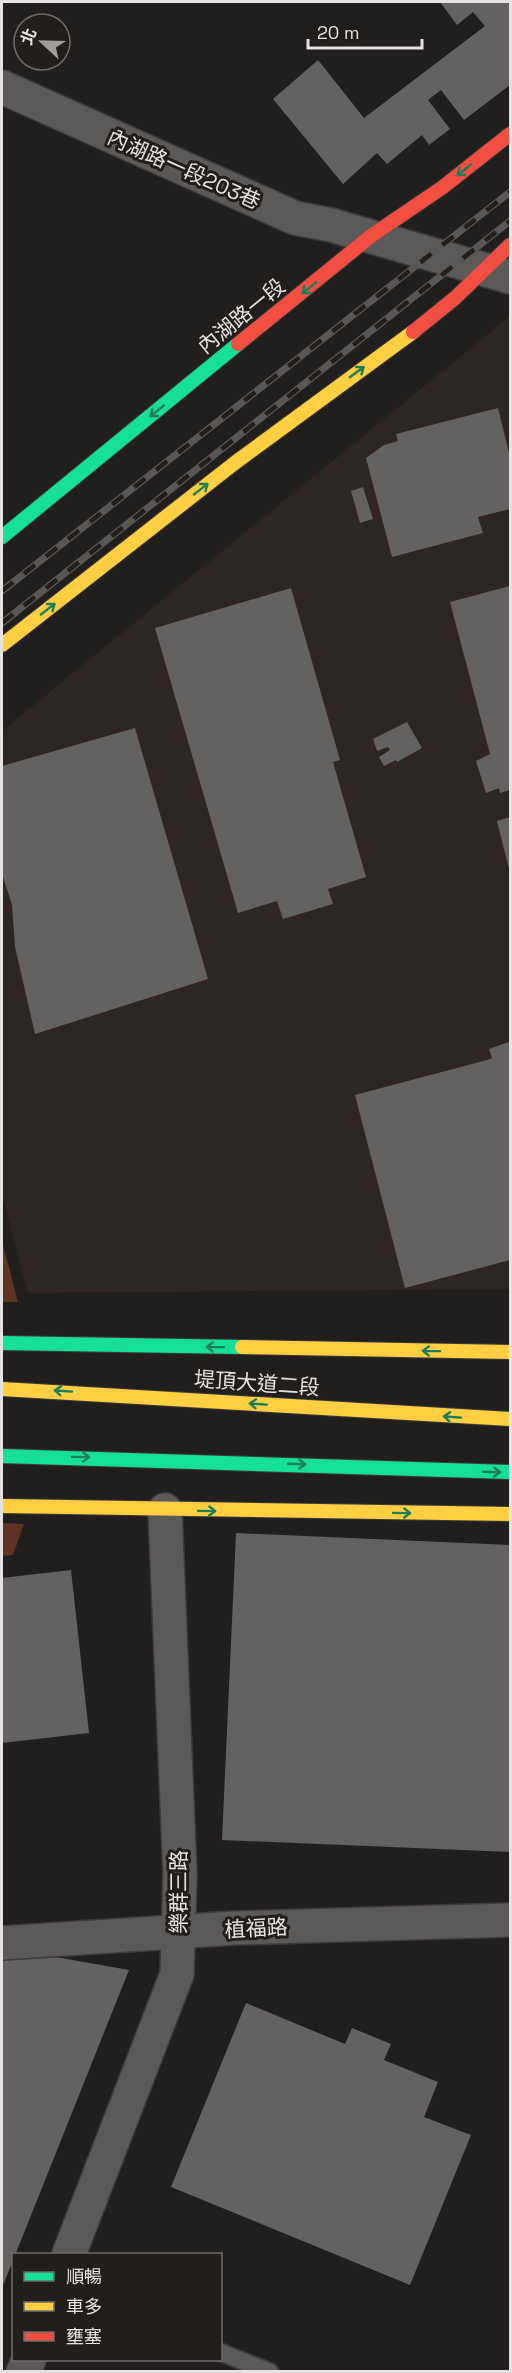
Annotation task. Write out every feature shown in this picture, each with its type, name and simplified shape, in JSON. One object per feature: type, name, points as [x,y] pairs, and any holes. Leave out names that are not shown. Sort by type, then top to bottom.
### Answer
[{"type":"main road","name":"內湖路一段","points":[[2,537],[371,236],[443,187],[510,134]]},
{"type":"main road","points":[[2,645],[241,458],[439,311],[500,273],[510,245]]},
{"type":"main road","name":"堤頂大道二段","points":[[2,1343],[510,1352]]},
{"type":"main road","name":"堤頂大道二段","points":[[2,1389],[510,1419]]},
{"type":"main road","points":[[2,1456],[510,1472]]},
{"type":"main road","points":[[2,1506],[510,1514]]},
{"type":"street","name":"內湖路一段203巷","points":[[2,87],[295,218],[371,236],[500,273]]},
{"type":"street","name":"樂群三路","points":[[69,2253],[177,1974],[180,1875],[165,1510]]},
{"type":"street","name":"植福路","points":[[2,1943],[235,1928],[510,1920]]},
{"type":"lane","points":[[222,2353],[270,2372]]},
{"type":"shaded area","points":[[510,316],[510,1289],[28,1293],[2,1196],[2,731]]},
{"type":"shaded area","points":[[2,1241],[18,1302],[2,1302]]},
{"type":"shaded area","points":[[2,1523],[24,1524],[13,1555],[2,1556]]},
{"type":"building","points":[[440,2],[510,2],[510,85],[464,120],[441,90],[428,100],[450,129],[429,145],[422,135],[387,164],[377,153],[343,184],[273,99],[318,60],[364,118],[485,26],[473,12],[457,25]]},
{"type":"building","points":[[498,408],[510,457],[510,509],[478,517],[483,533],[392,557],[366,458],[384,445],[398,441],[396,434]]},
{"type":"building","points":[[363,487],[373,519],[360,523],[351,491]]},
{"type":"building","points":[[510,586],[510,790],[500,793],[499,788],[486,793],[476,761],[490,754],[450,602]]},
{"type":"building","points":[[291,588],[340,760],[333,762],[366,877],[328,889],[333,904],[283,919],[277,901],[238,913],[155,628]]},
{"type":"building","points":[[407,722],[422,748],[397,762],[396,760],[384,766],[379,757],[390,750],[388,747],[377,751],[373,739]]},
{"type":"building","points":[[135,728],[208,979],[35,1034],[15,947],[12,905],[2,874],[2,766]]},
{"type":"building","points":[[510,817],[510,873],[497,821]]},
{"type":"building","points":[[509,1042],[510,1260],[405,1288],[355,1095],[487,1060],[492,1058],[489,1049]]},
{"type":"building","points":[[236,1533],[510,1545],[510,1852],[222,1840]]},
{"type":"building","points":[[71,1570],[89,1733],[2,1743],[2,1578]]},
{"type":"building","points":[[39,1954],[129,1970],[16,2253],[12,2253],[12,2263],[2,2288],[2,1955]]},
{"type":"building","points":[[246,2003],[345,2044],[352,2028],[391,2044],[384,2060],[438,2082],[424,2117],[471,2135],[410,2285],[171,2187]]},
{"type":"railway","points":[[2,591],[510,192]]},
{"type":"railway","points":[[2,623],[510,221]]},
{"type":"traffic: fast","points":[[2,537],[238,344]]},
{"type":"traffic: fast","points":[[2,1343],[242,1347]]},
{"type":"traffic: fast","points":[[2,1456],[510,1472]]},
{"type":"traffic: slow","points":[[2,645],[236,462],[413,332]]},
{"type":"traffic: slow","points":[[242,1347],[510,1352]]},
{"type":"traffic: slow","points":[[2,1389],[510,1419]]},
{"type":"traffic: slow","points":[[2,1506],[510,1514]]},
{"type":"traffic: jam","points":[[238,344],[371,236],[443,187],[510,134]]},
{"type":"traffic: jam","points":[[413,332],[455,298],[510,245]]}]
